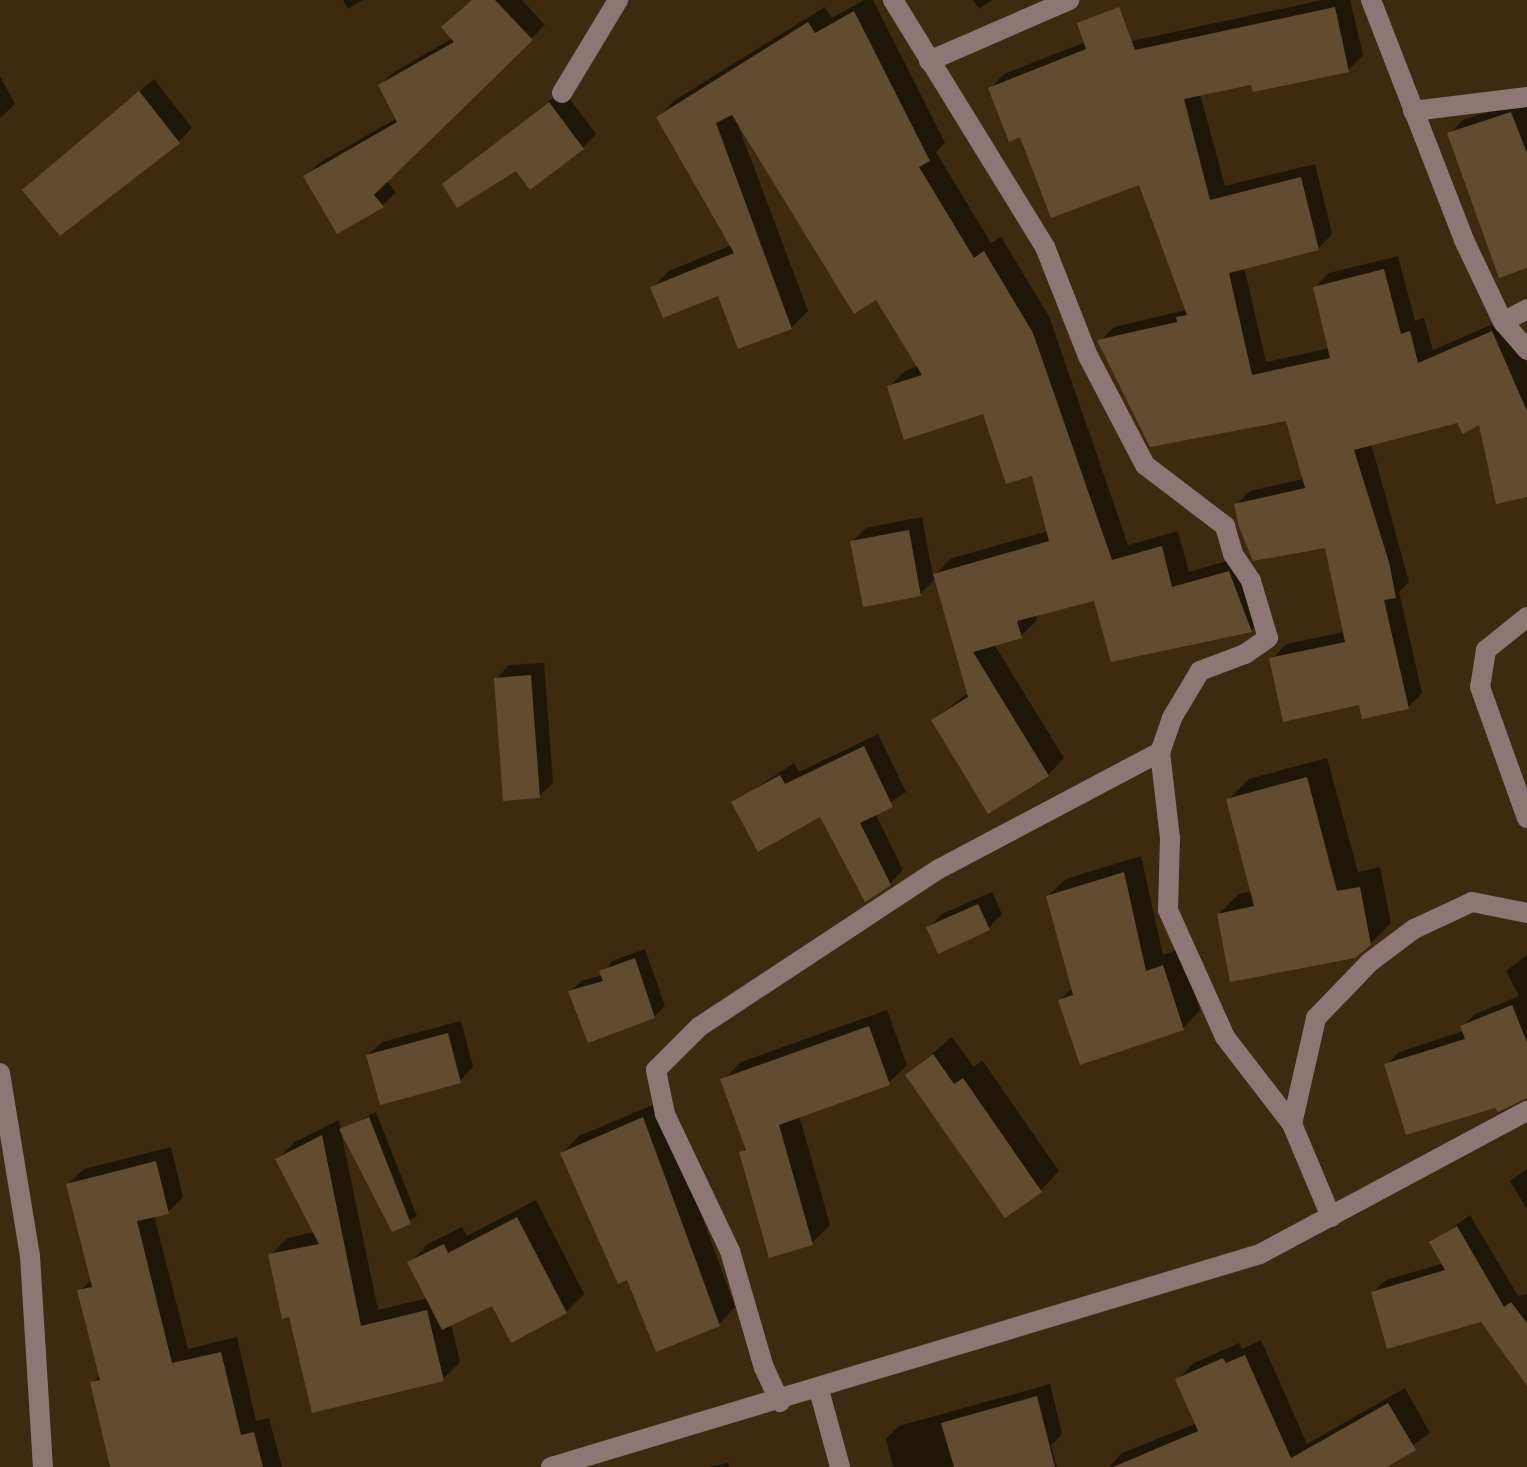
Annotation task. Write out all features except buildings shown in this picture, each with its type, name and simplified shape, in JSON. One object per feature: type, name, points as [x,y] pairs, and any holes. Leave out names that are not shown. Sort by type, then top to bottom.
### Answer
[{"type":"street","points":[[562,93],[618,0]]},
{"type":"street","points":[[893,0],[1045,247],[1088,356],[1145,465],[1225,526],[1233,554],[1251,581],[1268,638],[1245,654],[1200,671],[1172,718],[1160,752],[1170,838],[1168,910],[1225,1037],[1292,1124],[1331,1217]]},
{"type":"street","points":[[929,61],[1069,0]]},
{"type":"street","points":[[1371,0],[1413,111],[1503,322],[1527,350]]},
{"type":"street","points":[[1413,111],[1527,97]]},
{"type":"street","points":[[1503,322],[1527,309]]},
{"type":"street","points":[[1527,617],[1486,650],[1480,687],[1527,818]]},
{"type":"street","points":[[780,1402],[764,1368],[730,1251],[665,1114],[656,1070],[699,1027],[939,869],[1160,752]]},
{"type":"street","points":[[1292,1124],[1316,1018],[1370,962],[1414,929],[1472,902],[1527,913]]},
{"type":"street","points":[[0,1073],[30,1256],[43,1467]]},
{"type":"street","points":[[551,1467],[780,1402],[1260,1254],[1527,1111]]},
{"type":"street","points":[[819,1390],[840,1467]]}]
